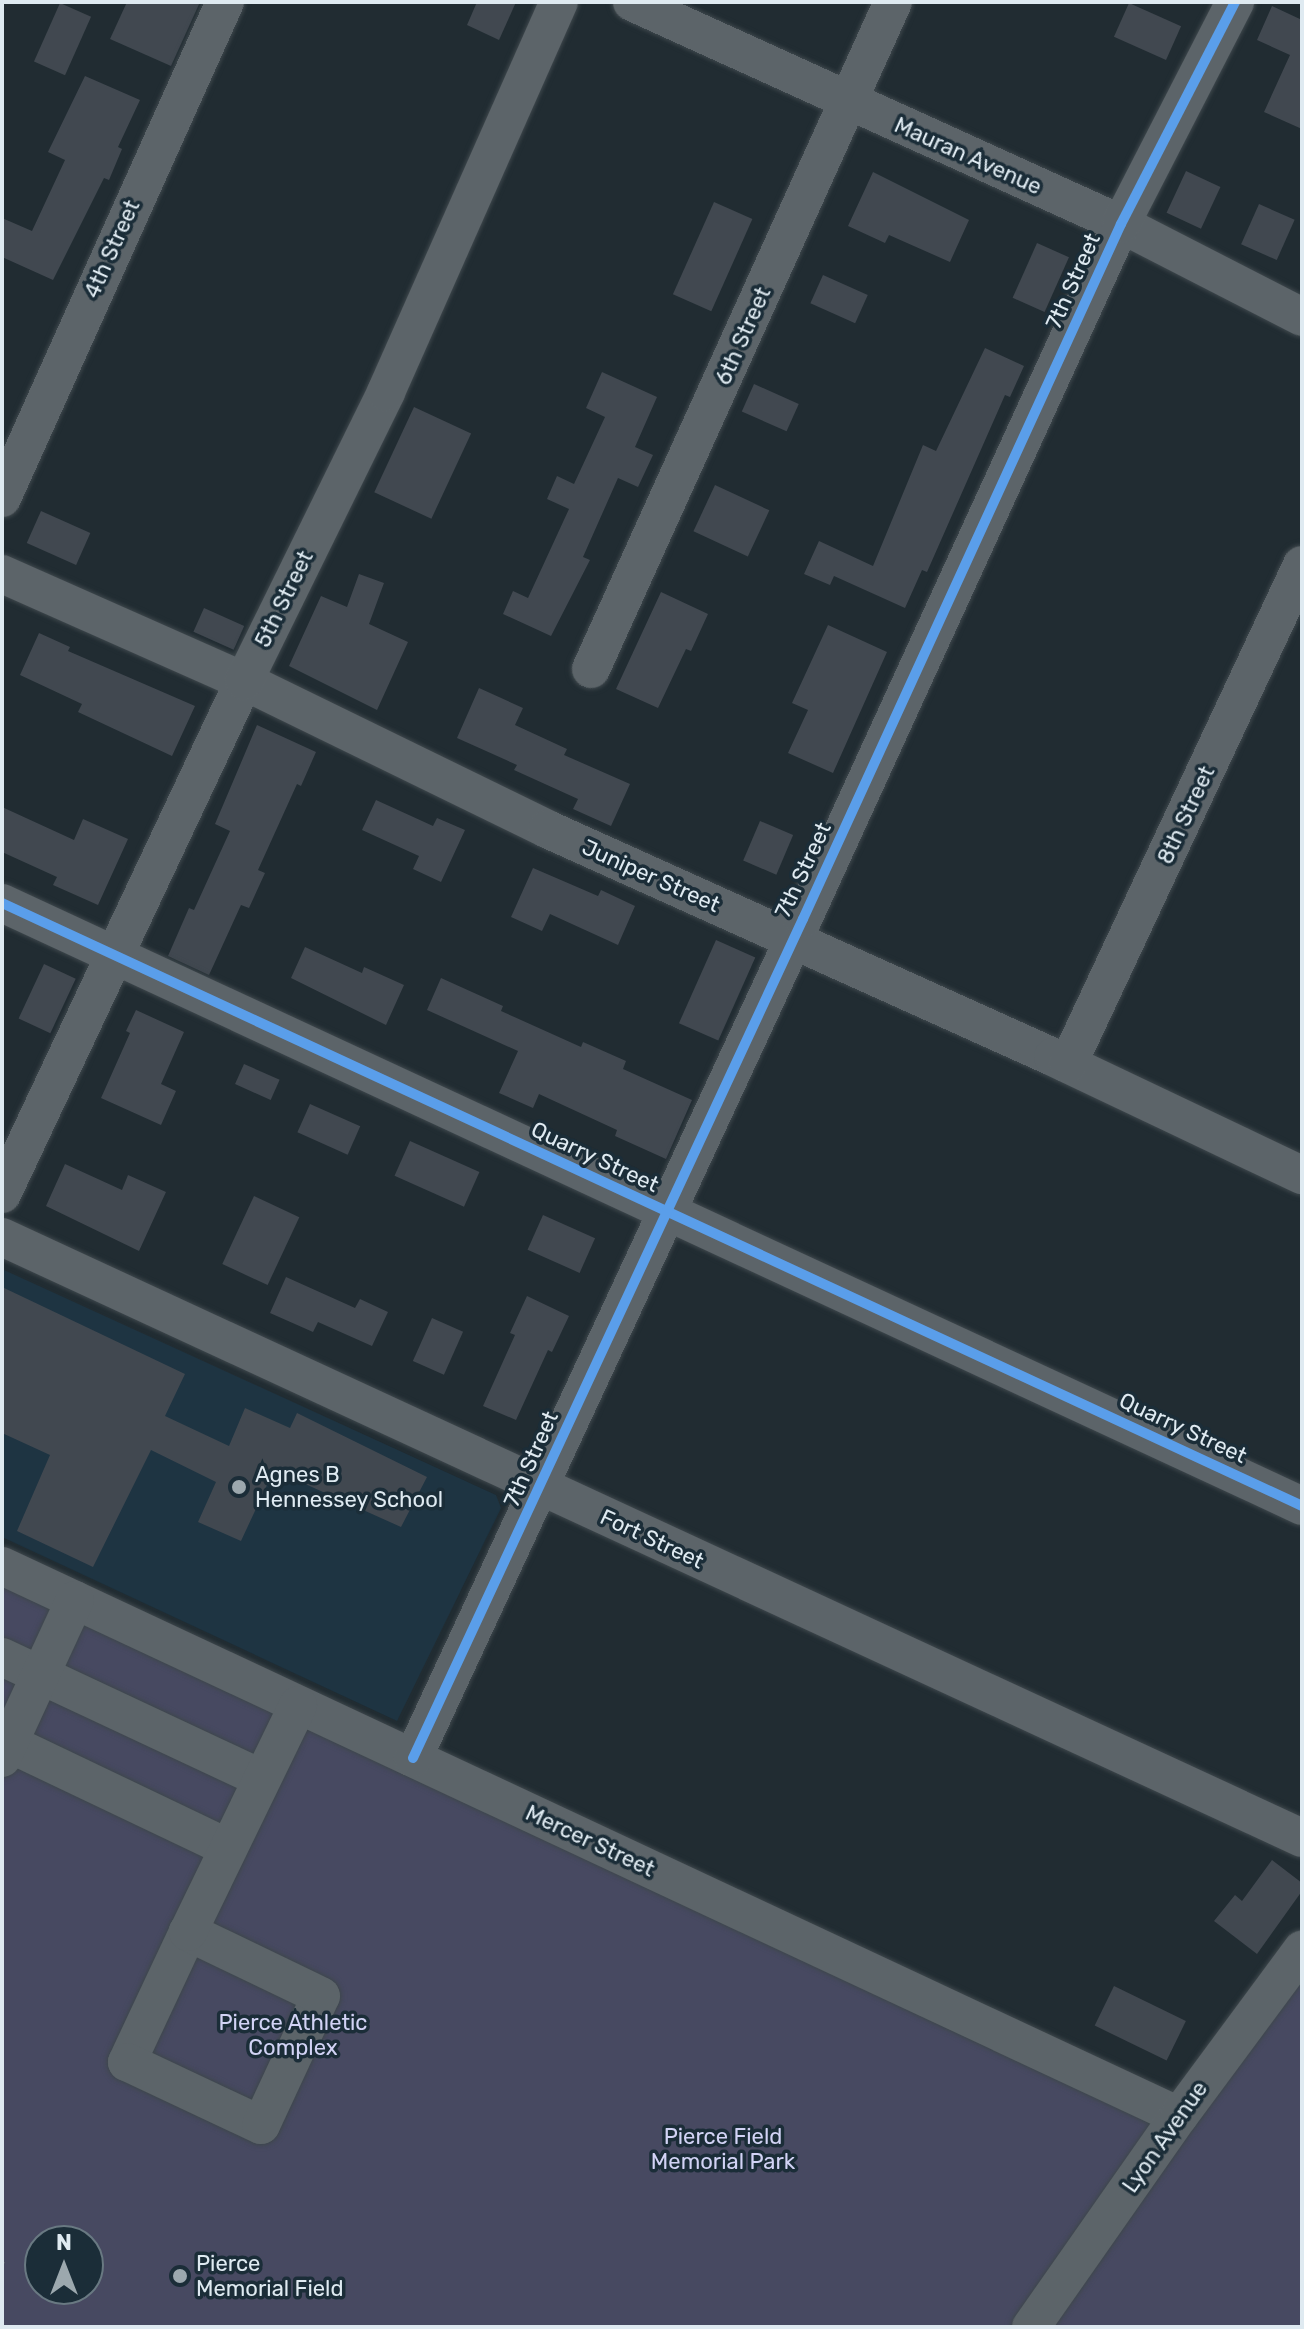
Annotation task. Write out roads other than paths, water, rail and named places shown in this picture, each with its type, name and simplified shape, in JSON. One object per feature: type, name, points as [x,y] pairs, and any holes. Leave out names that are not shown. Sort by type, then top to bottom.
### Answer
[{"type":"street","name":"4th Street","points":[[2,498],[225,2]]},
{"type":"street","name":"5th Street","points":[[2,1194],[244,681],[386,392],[559,2]]},
{"type":"street","name":"Mauran Avenue","points":[[632,2],[1121,224],[1302,317]]},
{"type":"street","name":"6th Street","points":[[591,669],[893,2]]},
{"type":"street","name":"7th Street","points":[[413,1758],[541,1487],[1121,224],[1235,2]]},
{"type":"street","name":"8th Street","points":[[1068,1064],[1302,565]]},
{"type":"street","name":"Juniper Street","points":[[2,574],[244,681],[547,829],[1068,1064],[1302,1175]]},
{"type":"street","name":"Quarry Street","points":[[2,903],[1302,1506]]},
{"type":"street","name":"Fort Street","points":[[2,1237],[1302,1838]]},
{"type":"street","name":"Mercer Street","points":[[2,1566],[1179,2116]]},
{"type":"street","points":[[75,1600],[4,1747],[228,1848]]},
{"type":"street","points":[[2,1657],[262,1779]]},
{"type":"street","points":[[188,1932],[321,1996],[261,2125],[127,2062],[188,1932],[228,1848],[298,1705]]},
{"type":"street","name":"Lyon Avenue","points":[[1031,2327],[1179,2116],[1302,1950]]},
{"type":"place","name":"Agnes B Hennessey School","points":[[239,1487]]},
{"type":"place","name":"Pierce Memorial Field","points":[[180,2276]]},
{"type":"park label","name":"Pierce Athletic Complex","points":[[293,2034]]},
{"type":"park label","name":"Pierce Field Memorial Park","points":[[723,2148]]}]
